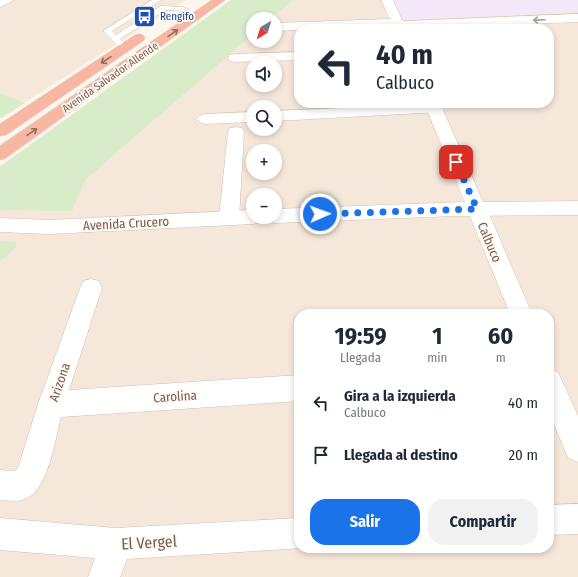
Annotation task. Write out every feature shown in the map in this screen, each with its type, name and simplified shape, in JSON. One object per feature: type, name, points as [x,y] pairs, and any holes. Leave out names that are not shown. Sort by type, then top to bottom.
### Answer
[{"type":"highway","name":"Avenida Salvador Allende","points":[[0,131],[120,43],[184,9],[197,0]]},
{"type":"highway","name":"Avenida Salvador Allende","points":[[0,154],[219,0]]},
{"type":"street","points":[[0,4],[8,0]]},
{"type":"street","points":[[387,0],[399,24]]},
{"type":"street","points":[[444,24],[578,18]]},
{"type":"street","points":[[282,27],[294,27]]},
{"type":"street","points":[[235,58],[294,56]]},
{"type":"street","points":[[282,116],[401,108]]},
{"type":"street","name":"Calbuco","points":[[434,108],[519,309]]},
{"type":"street","points":[[205,119],[246,117]]},
{"type":"street","points":[[229,218],[236,132]]},
{"type":"street","points":[[282,216],[477,209],[578,208]]},
{"type":"street","name":"Avenida Crucero","points":[[0,225],[49,227],[246,217]]},
{"type":"street","name":"Arizona","points":[[0,485],[20,486],[30,477],[51,404],[90,288]]},
{"type":"street","name":"Carolina","points":[[51,404],[294,388]]},
{"type":"street","points":[[554,393],[578,448]]},
{"type":"street","points":[[554,520],[578,519]]},
{"type":"street","name":"El Vergel","points":[[0,534],[116,544],[294,534]]},
{"type":"street","points":[[104,577],[116,544]]},
{"type":"lane","points":[[120,43],[107,31],[157,0]]},
{"type":"shaded area","points":[[0,0],[186,0],[0,118]]},
{"type":"shaded area","points":[[231,0],[578,0],[578,577],[0,577],[0,166]]},
{"type":"shaded area","points":[[392,0],[578,0],[578,12],[402,20]]},
{"type":"green space","points":[[231,0],[293,0],[279,12],[246,12],[246,40],[85,180],[72,211],[0,210],[0,167]]},
{"type":"green space","points":[[0,93],[25,103],[0,119]]},
{"type":"green space","points":[[0,241],[17,242],[15,249],[0,261]]},
{"type":"place","name":"Rengifo","points":[[145,16]]},
{"type":"route","points":[[320,214],[477,209],[456,162]]}]
